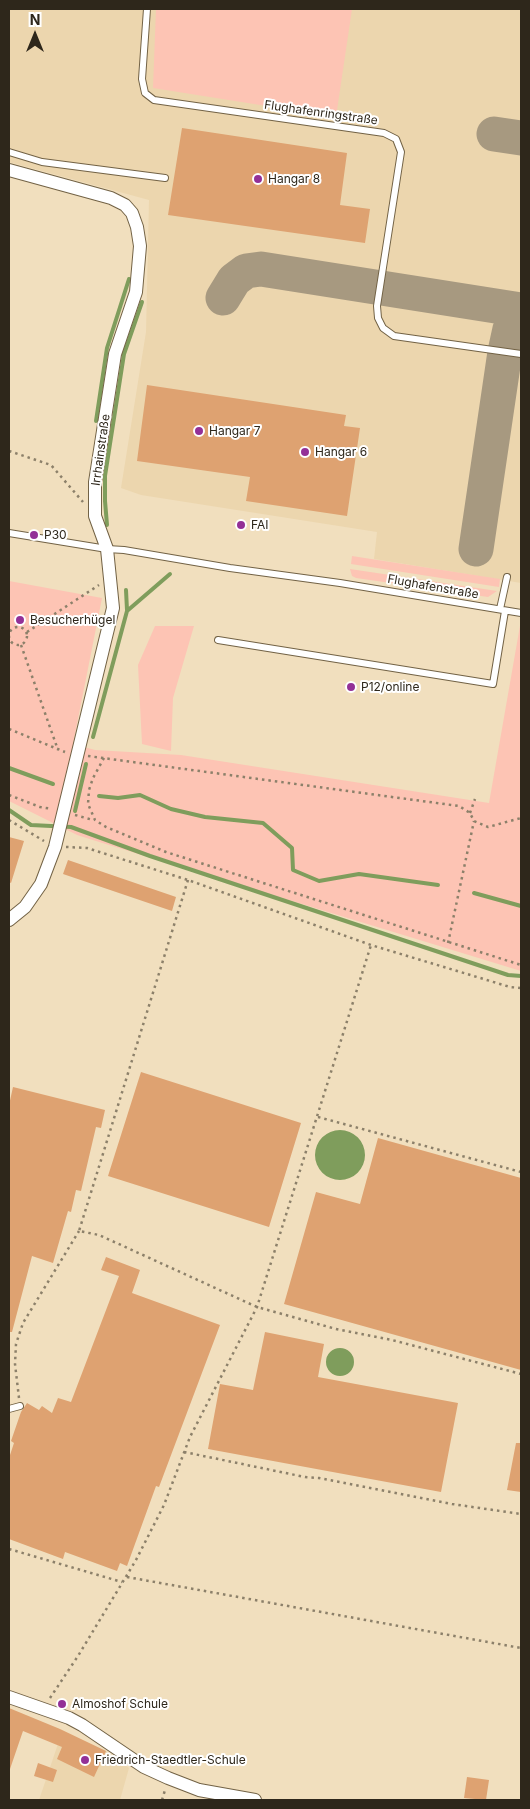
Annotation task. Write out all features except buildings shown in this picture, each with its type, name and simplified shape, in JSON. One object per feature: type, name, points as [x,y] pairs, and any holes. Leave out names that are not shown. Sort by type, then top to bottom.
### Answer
[{"type":"street","name":"Irrhainstraße","points":[[9,170],[111,198],[125,205],[132,213],[140,246],[136,292],[115,354],[95,482],[96,516],[107,549],[114,608],[56,842],[41,884],[25,907],[9,920]]},
{"type":"street","points":[[9,1697],[69,1718],[144,1767],[168,1778],[199,1790],[255,1800]]},
{"type":"lane","name":"Flughafenringstraße","points":[[147,9],[142,79],[145,93],[154,100],[384,133],[396,139],[401,152],[377,306],[378,318],[383,328],[394,336],[521,354]]},
{"type":"lane","points":[[9,152],[42,162],[166,178]]},
{"type":"lane","name":"Flughafenstraße","points":[[9,533],[230,568],[340,583],[521,613]]},
{"type":"lane","points":[[218,640],[493,684],[507,577]]},
{"type":"lane","points":[[9,1409],[20,1406]]},
{"type":"path","points":[[9,451],[51,465],[96,516]]},
{"type":"path","points":[[27,632],[110,578]]},
{"type":"path","points":[[14,627],[22,627],[27,632],[27,640],[21,645],[14,644],[9,640],[9,632],[14,627]]},
{"type":"path","points":[[21,645],[59,750]]},
{"type":"path","points":[[9,729],[59,750],[78,754],[459,806],[470,813],[474,821],[448,943]]},
{"type":"path","points":[[94,820],[88,804],[89,790],[104,758]]},
{"type":"path","points":[[9,794],[62,816],[94,820],[106,827],[166,852],[521,965]]},
{"type":"path","points":[[470,813],[475,799]]},
{"type":"path","points":[[474,821],[488,827],[521,818]]},
{"type":"path","points":[[9,820],[56,842],[87,848],[188,880],[371,945],[510,987],[521,988]]},
{"type":"path","points":[[20,1406],[15,1364],[16,1344],[23,1322],[79,1231],[188,880]]},
{"type":"path","points":[[42,1710],[78,1656],[136,1560],[164,1506],[194,1429],[257,1307],[371,945]]},
{"type":"path","points":[[317,1117],[521,1172]]},
{"type":"path","points":[[79,1231],[99,1236],[257,1307],[336,1329],[392,1340],[521,1374]]},
{"type":"path","points":[[184,1452],[304,1477],[319,1478],[452,1504],[521,1514]]},
{"type":"path","points":[[9,1549],[122,1582]]},
{"type":"path","points":[[126,1577],[521,1648]]},
{"type":"shaded area","points":[[9,9],[521,9],[521,583],[374,559],[377,532],[141,495],[121,488],[146,332],[149,200],[9,162]]},
{"type":"shaded area","points":[[156,9],[352,9],[336,117],[153,88]]},
{"type":"shaded area","points":[[352,556],[500,579],[499,587],[351,564]]},
{"type":"shaded area","points":[[350,569],[497,591],[488,597],[356,578],[352,576]]},
{"type":"shaded area","points":[[9,581],[102,598],[73,744],[95,750],[181,755],[489,803],[521,620],[521,971],[77,835],[9,801]]},
{"type":"shaded area","points":[[155,626],[194,626],[173,698],[171,751],[142,744],[138,665]]},
{"type":"shaded area","points":[[340,1130],[358,1137],[365,1155],[358,1173],[340,1180],[322,1173],[315,1155],[322,1137]]},
{"type":"shaded area","points":[[340,1348],[350,1352],[354,1362],[350,1372],[340,1376],[330,1372],[326,1362],[330,1352]]},
{"type":"shaded area","name":"Friedrich-Staedtler-Schule","points":[[62,1732],[106,1751],[129,1768],[120,1800],[39,1800]]},
{"type":"waterway","points":[[96,421],[107,348],[129,279]]},
{"type":"waterway","points":[[107,525],[105,476],[124,354],[142,302]]},
{"type":"waterway","points":[[93,737],[127,611],[170,574]]},
{"type":"waterway","points":[[126,590],[127,610]]},
{"type":"waterway","points":[[75,811],[86,764]]},
{"type":"waterway","points":[[9,768],[53,784]]},
{"type":"waterway","points":[[99,796],[118,798],[140,795],[171,809],[205,817],[263,823],[292,848],[293,870],[319,881],[359,874],[438,885]]},
{"type":"waterway","points":[[9,810],[31,825],[71,827],[150,856],[508,975],[521,976]]},
{"type":"waterway","points":[[474,893],[521,906]]},
{"type":"taxiway","points":[[494,134],[521,138]]},
{"type":"taxiway","points":[[223,298],[234,280],[246,271],[261,269],[521,310]]},
{"type":"taxiway","points":[[476,549],[505,352],[510,329],[521,317]]},
{"type":"place","name":"Hangar 8","points":[[258,179]]},
{"type":"place","name":"Hangar 7","points":[[199,431]]},
{"type":"place","name":"Hangar 6","points":[[305,452]]},
{"type":"place","name":"FAI","points":[[241,525]]},
{"type":"place","name":"P30","points":[[34,535]]},
{"type":"place","name":"Besucherhügel","points":[[20,620]]},
{"type":"place","name":"P12/online","points":[[351,687]]},
{"type":"place","name":"Almoshof Schule","points":[[62,1704]]},
{"type":"place","name":"Friedrich-Staedtler-Schule","points":[[85,1760]]}]
